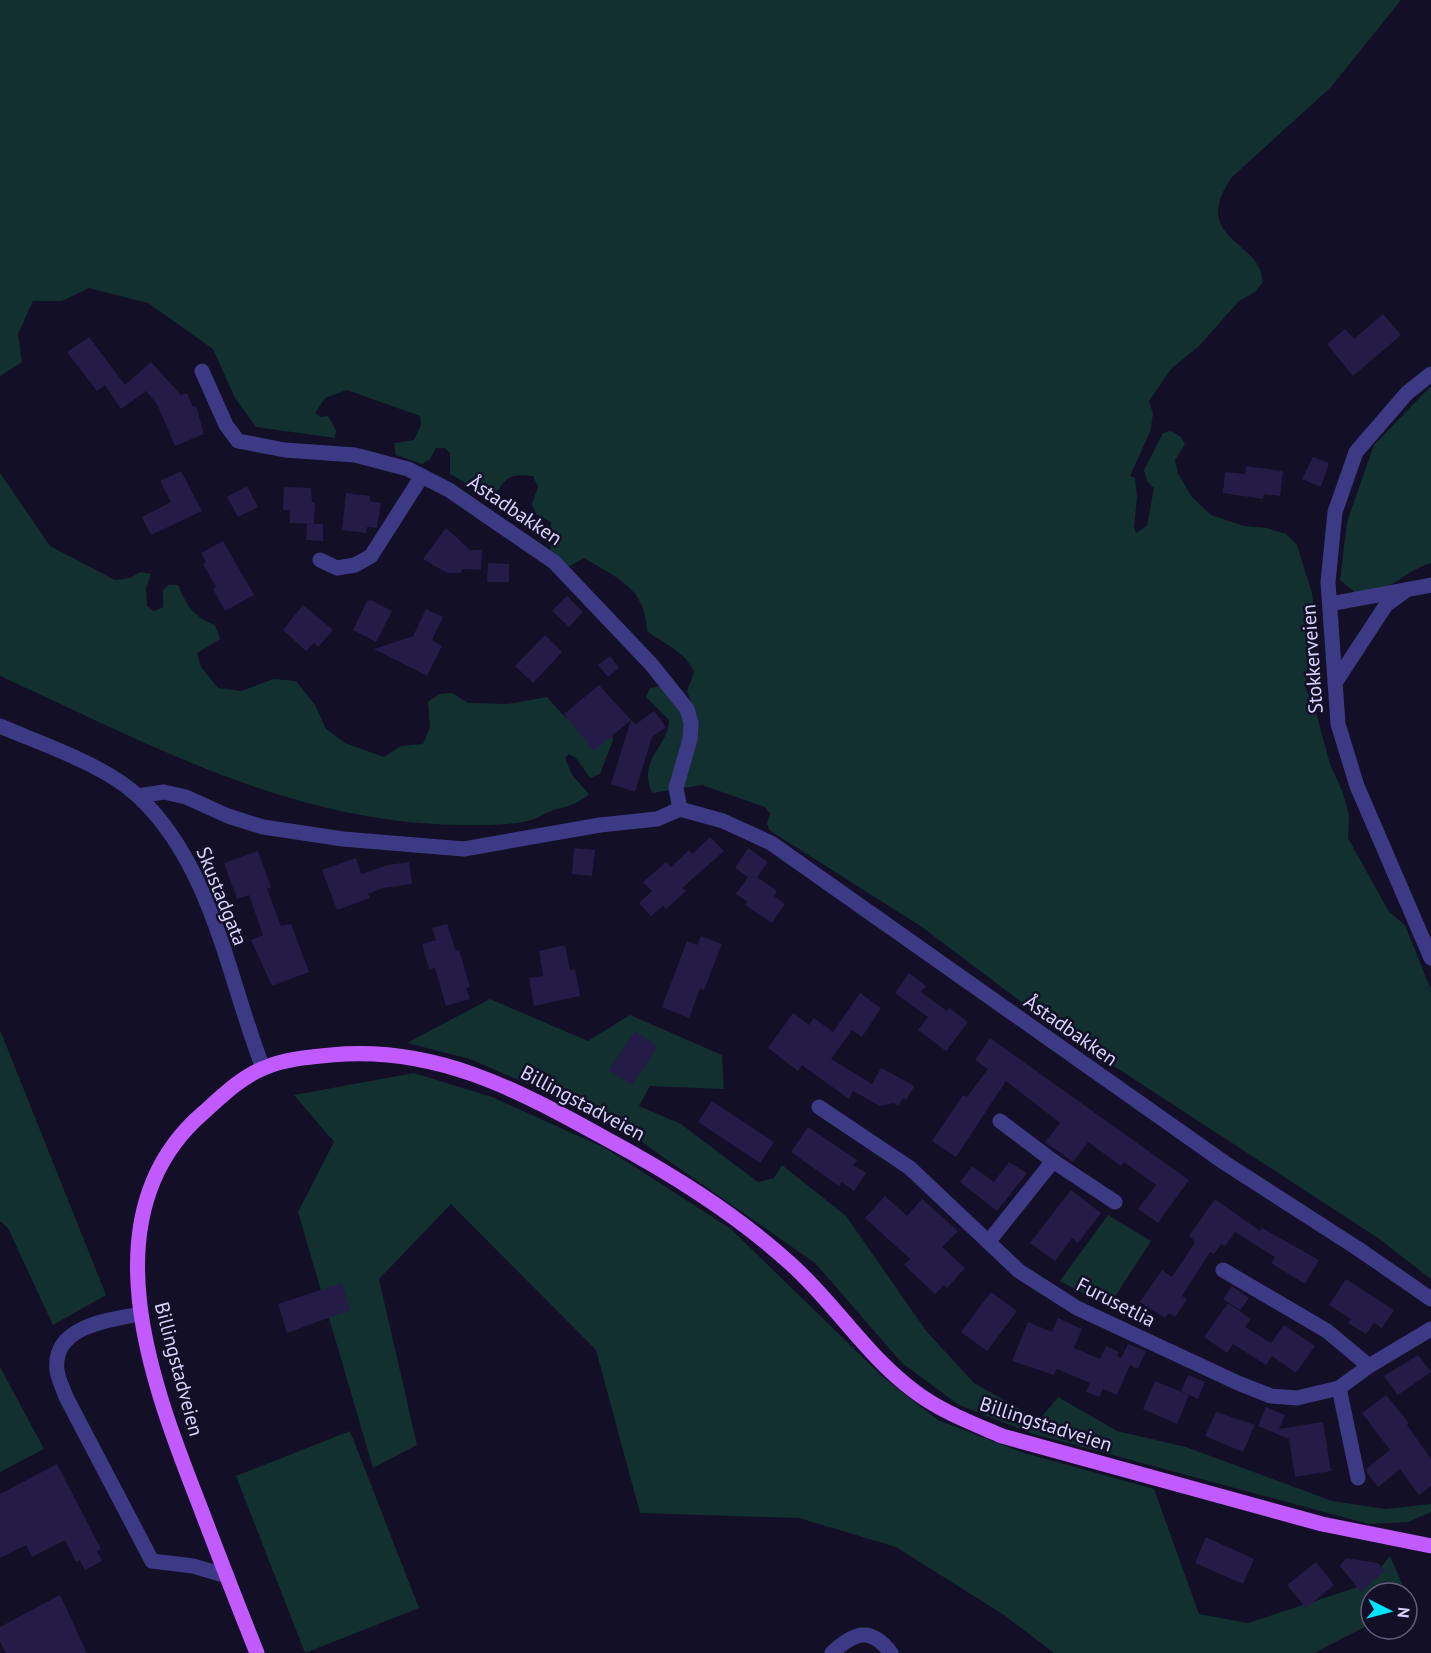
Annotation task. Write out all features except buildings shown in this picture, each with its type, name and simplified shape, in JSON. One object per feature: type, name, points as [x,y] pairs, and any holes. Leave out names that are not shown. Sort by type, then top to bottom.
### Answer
[{"type":"main road","name":"Billingstadveien","points":[[257,1653],[163,1405],[140,1314],[136,1266],[141,1218],[156,1173],[186,1127],[233,1087],[263,1068],[306,1057],[365,1051],[417,1057],[481,1075],[540,1102],[661,1168],[733,1216],[794,1266],[892,1373],[932,1402],[973,1424],[1002,1436],[1310,1521],[1431,1546]]},
{"type":"street","name":"Åstadbakken","points":[[202,371],[226,425],[238,441],[285,450],[355,455],[387,462],[449,490],[554,562],[681,698],[691,723],[690,739],[676,788],[680,809],[723,821],[771,843],[1225,1163],[1431,1299]]},
{"type":"street","name":"Stokkerveien","points":[[1431,374],[1407,393],[1356,452],[1335,512],[1328,582],[1338,724],[1357,786],[1426,936],[1431,958]]},
{"type":"street","points":[[320,560],[337,568],[355,565],[371,556],[422,476]]},
{"type":"street","points":[[1330,604],[1404,592],[1431,585]]},
{"type":"street","points":[[1335,683],[1386,605],[1404,592]]},
{"type":"street","name":"Skustadgata","points":[[0,726],[82,762],[116,780],[138,796],[170,834],[190,867],[203,896],[263,1068]]},
{"type":"street","points":[[138,796],[164,792],[186,797],[228,816],[263,827],[353,840],[464,849],[600,825],[657,819],[680,809]]},
{"type":"street","name":"Furusetlia","points":[[819,1107],[910,1168],[1019,1271],[1077,1308],[1271,1396],[1297,1398],[1339,1388],[1369,1366],[1431,1329]]},
{"type":"street","points":[[1000,1121],[1053,1161],[1115,1202]]},
{"type":"street","points":[[989,1241],[1053,1161]]},
{"type":"street","points":[[1223,1270],[1327,1330],[1369,1366]]},
{"type":"street","points":[[140,1314],[90,1326],[68,1336],[58,1352],[57,1370],[63,1388],[152,1561],[192,1566],[227,1576]]},
{"type":"street","points":[[1339,1388],[1358,1478]]},
{"type":"street","points":[[832,1653],[844,1641],[863,1635],[882,1641],[891,1653]]},
{"type":"green space","points":[[0,0],[1401,0],[1331,87],[1232,177],[1221,198],[1218,215],[1223,228],[1253,258],[1260,269],[1262,283],[1255,292],[1239,301],[1199,346],[1171,369],[1149,401],[1153,414],[1150,432],[1130,476],[1135,478],[1137,498],[1134,527],[1136,533],[1147,526],[1154,488],[1147,481],[1144,470],[1163,433],[1171,431],[1181,437],[1185,444],[1175,460],[1178,473],[1191,496],[1211,515],[1244,526],[1267,528],[1286,534],[1297,545],[1312,593],[1315,619],[1305,688],[1314,705],[1330,764],[1343,793],[1349,815],[1348,838],[1389,912],[1405,925],[1431,990],[1431,1279],[1378,1238],[1057,1029],[922,927],[769,830],[767,823],[770,814],[765,807],[702,785],[652,793],[648,771],[668,729],[669,720],[646,697],[650,688],[659,686],[692,705],[687,691],[694,672],[685,658],[647,631],[641,604],[628,586],[584,558],[559,572],[554,568],[549,540],[551,522],[536,514],[532,504],[538,487],[533,476],[518,475],[508,478],[493,499],[450,474],[450,453],[445,448],[436,448],[430,459],[422,464],[396,455],[394,443],[414,440],[421,425],[420,416],[347,390],[325,398],[315,413],[321,417],[328,416],[336,430],[335,438],[256,427],[235,398],[213,349],[148,303],[89,288],[62,301],[33,301],[18,334],[22,362],[0,376]]},
{"type":"green space","points":[[1431,386],[1431,563],[1380,591],[1362,598],[1340,580],[1347,522],[1374,445]]},
{"type":"green space","points":[[0,473],[50,546],[115,580],[130,578],[141,572],[151,574],[146,588],[147,606],[154,611],[163,607],[163,590],[169,585],[178,585],[192,610],[215,625],[220,639],[197,653],[201,667],[218,688],[241,691],[274,679],[296,681],[315,705],[326,729],[345,743],[384,757],[401,746],[423,744],[430,727],[428,702],[439,694],[452,693],[468,703],[508,704],[547,697],[562,714],[579,727],[610,724],[613,740],[600,774],[590,778],[576,758],[569,754],[565,758],[572,775],[589,794],[574,804],[532,820],[493,825],[405,822],[344,812],[227,777],[113,729],[0,676]]},
{"type":"green space","points":[[490,999],[588,1041],[630,1015],[722,1055],[724,1089],[650,1086],[639,1106],[681,1124],[758,1182],[774,1178],[782,1165],[846,1216],[927,1332],[974,1383],[1039,1420],[1058,1397],[1117,1431],[1186,1447],[1332,1501],[1386,1509],[1431,1504],[1431,1512],[1408,1522],[1369,1524],[1030,1433],[959,1405],[902,1363],[815,1263],[636,1138],[551,1094],[470,1059],[407,1043]]},
{"type":"green space","points":[[0,1030],[106,1295],[53,1325],[8,1228],[0,1221]]},
{"type":"green space","points":[[414,1073],[492,1097],[607,1149],[731,1229],[884,1378],[938,1420],[1021,1452],[1154,1489],[1199,1614],[1248,1623],[1359,1587],[1359,1630],[1314,1653],[1054,1653],[1004,1615],[896,1547],[799,1518],[640,1513],[596,1350],[451,1204],[379,1279],[417,1445],[373,1468],[298,1212],[334,1142],[294,1095]]},
{"type":"green space","points":[[1108,1215],[1151,1241],[1108,1307],[1060,1281]]},
{"type":"green space","points":[[0,1367],[44,1449],[0,1472]]},
{"type":"green space","points":[[350,1431],[419,1608],[305,1653],[236,1476]]},
{"type":"green space","points":[[1390,1556],[1401,1581],[1369,1581]]}]
